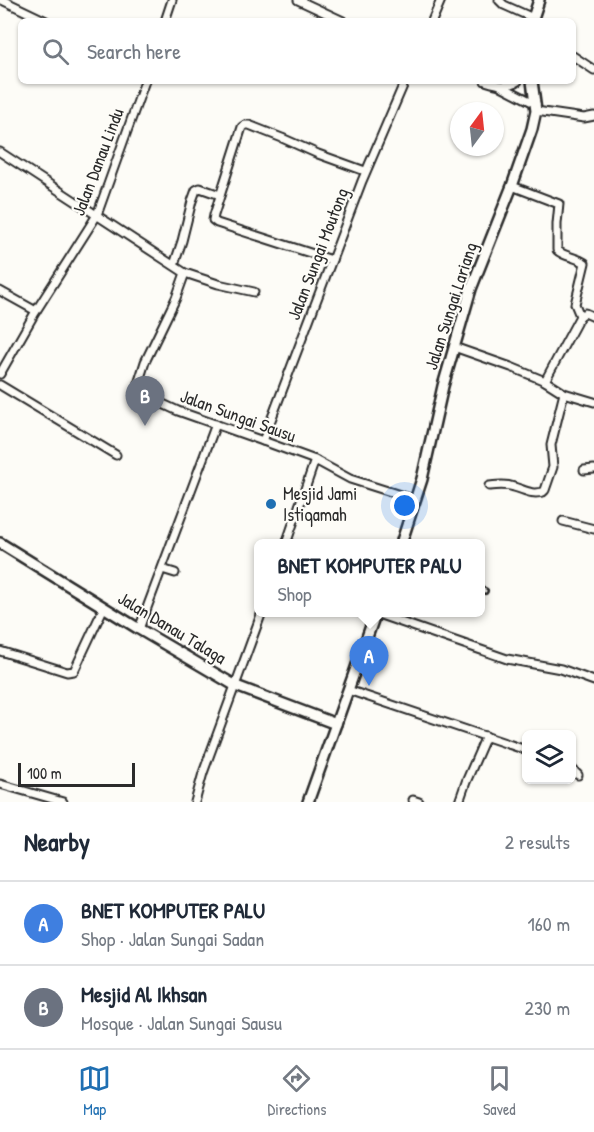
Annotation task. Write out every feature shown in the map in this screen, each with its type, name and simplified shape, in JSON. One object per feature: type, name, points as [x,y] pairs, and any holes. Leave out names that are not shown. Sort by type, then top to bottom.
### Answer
[{"type":"street","points":[[2,0],[40,18]]},
{"type":"street","points":[[166,18],[172,0]]},
{"type":"street","points":[[298,0],[337,18]]},
{"type":"street","points":[[433,18],[441,0]]},
{"type":"street","points":[[499,0],[528,18]]},
{"type":"street","points":[[533,18],[539,0]]},
{"type":"street","points":[[576,58],[594,70]]},
{"type":"street","name":"Jalan Danau Lindu","points":[[0,374],[36,310],[97,215],[144,84]]},
{"type":"street","name":"Jalan Sungai Moutong","points":[[263,441],[365,171],[404,84]]},
{"type":"street","points":[[495,84],[536,107],[584,118],[594,116]]},
{"type":"street","points":[[501,86],[512,84]]},
{"type":"street","name":"Jalan Sungai Lariang","points":[[402,539],[422,479],[443,386],[471,289],[532,129],[536,107],[532,84]]},
{"type":"street","points":[[332,260],[215,222],[213,215],[242,127],[245,125],[271,134],[365,171]]},
{"type":"street","points":[[0,152],[185,273],[218,284],[254,292]]},
{"type":"street","points":[[512,186],[559,204],[557,250],[585,263],[575,304],[580,316]]},
{"type":"street","points":[[174,266],[196,190],[200,188],[220,195]]},
{"type":"street","name":"Jalan Sungai Sausu","points":[[185,273],[176,298],[145,362],[139,381],[141,390],[150,398],[178,411],[315,460],[350,479],[416,500]]},
{"type":"street","points":[[0,291],[36,310]]},
{"type":"street","points":[[545,381],[580,316],[585,313],[594,317]]},
{"type":"street","points":[[454,347],[545,381],[564,393],[594,402]]},
{"type":"street","points":[[0,385],[116,455]]},
{"type":"street","points":[[489,486],[513,486],[530,493],[545,490],[553,467],[551,445],[564,393]]},
{"type":"street","points":[[139,629],[216,424]]},
{"type":"street","points":[[287,539],[315,460]]},
{"type":"street","points":[[584,470],[594,469]]},
{"type":"street","points":[[563,521],[594,529]]},
{"type":"street","name":"Jalan Danau Talaga","points":[[0,543],[236,686],[336,724]]},
{"type":"street","points":[[162,569],[175,573]]},
{"type":"street","points":[[0,651],[67,672],[74,671],[104,607]]},
{"type":"street","points":[[195,802],[203,773],[260,617]]},
{"type":"street","points":[[308,802],[373,617]]},
{"type":"street","points":[[386,617],[507,659],[561,669],[594,681]]},
{"type":"street","points":[[348,690],[522,749]]},
{"type":"street","points":[[459,802],[486,736]]},
{"type":"street","points":[[0,784],[63,802]]},
{"type":"place","name":"Mesjid Al Ikhsan","points":[[145,426]]},
{"type":"place","name":"Mesjid Jami Istiqamah","points":[[271,504]]},
{"type":"place","name":"BNET KOMPUTER PALU","points":[[369,686]]}]
